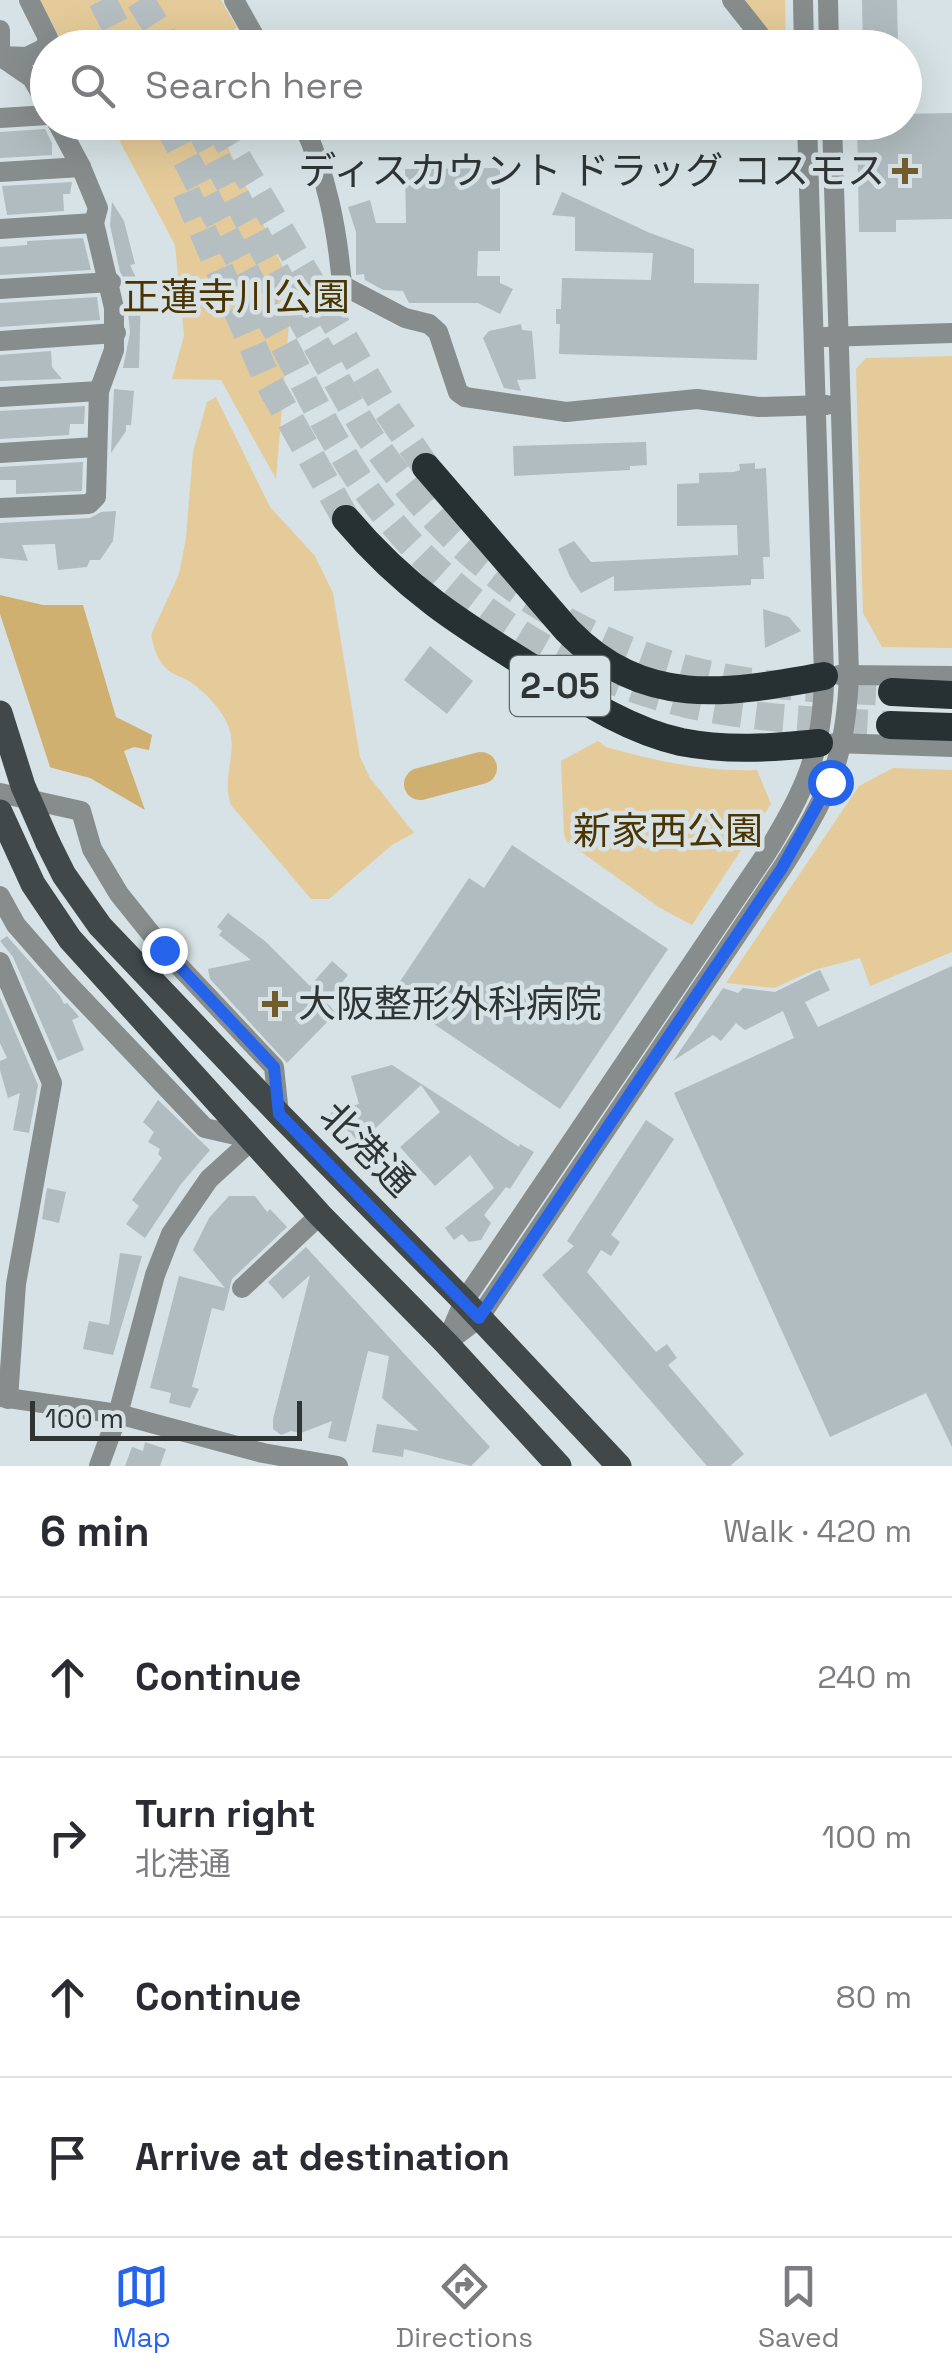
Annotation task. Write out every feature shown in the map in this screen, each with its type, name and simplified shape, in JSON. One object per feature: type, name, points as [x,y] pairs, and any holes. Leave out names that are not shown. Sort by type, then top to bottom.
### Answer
[{"type":"highway","points":[[426,467],[567,630],[590,654],[614,668],[663,688],[693,692],[757,688],[836,675]]},
{"type":"highway","name":"2-05","points":[[346,519],[378,557],[452,619],[603,713],[660,735],[716,747],[764,749],[832,743]]},
{"type":"highway","points":[[892,692],[952,695]]},
{"type":"highway","points":[[890,725],[952,727]]},
{"type":"main road","name":"北港通","points":[[0,713],[23,786],[48,843],[64,876],[100,926],[619,1466]]},
{"type":"main road","name":"北港通","points":[[4,823],[32,884],[70,939],[320,1216],[446,1343],[559,1466]]},
{"type":"street","points":[[29,0],[44,30]]},
{"type":"street","points":[[234,0],[251,30]]},
{"type":"street","points":[[732,0],[755,30]]},
{"type":"street","points":[[803,0],[804,30]]},
{"type":"street","points":[[828,0],[829,30]]},
{"type":"street","points":[[0,30],[0,56]]},
{"type":"street","points":[[0,56],[30,55]]},
{"type":"street","points":[[0,56],[30,77]]},
{"type":"street","points":[[0,118],[30,116]]},
{"type":"street","points":[[0,508],[90,504],[96,497],[99,391],[116,333],[111,282],[94,223],[98,208],[66,140]]},
{"type":"street","points":[[309,140],[325,180],[338,241],[342,285],[405,318],[429,324],[438,332],[458,392],[465,397],[566,412],[696,399],[759,408],[840,405]]},
{"type":"street","points":[[808,140],[815,406],[836,675]]},
{"type":"street","points":[[446,1343],[472,1309],[764,857],[832,743],[840,405],[833,140]]},
{"type":"street","points":[[0,172],[82,167]]},
{"type":"street","points":[[0,229],[94,223]]},
{"type":"street","points":[[0,289],[111,282]]},
{"type":"street","points":[[0,341],[116,333]]},
{"type":"street","points":[[813,337],[952,333]]},
{"type":"street","points":[[0,397],[99,391]]},
{"type":"street","points":[[0,453],[96,447]]},
{"type":"street","points":[[836,675],[952,676]]},
{"type":"street","points":[[832,743],[952,747]]},
{"type":"street","points":[[0,793],[81,811],[92,849],[119,894],[164,950],[274,1067],[279,1114]]},
{"type":"street","points":[[0,896],[16,925],[66,982],[204,1128],[253,1139]]},
{"type":"street","points":[[0,962],[52,1083],[16,1284],[4,1398],[118,1414],[262,1459],[338,1466]]},
{"type":"street","points":[[100,1466],[155,1275],[172,1234],[209,1180],[253,1139]]},
{"type":"street","points":[[242,1288],[320,1216]]},
{"type":"green space","points":[[40,0],[221,0],[237,28],[233,30],[55,30]]},
{"type":"green space","points":[[741,0],[785,0],[786,30],[765,30]]},
{"type":"green space","name":"正蓮寺川公園","points":[[119,140],[225,140],[292,287],[276,479],[221,380],[172,379],[184,336],[175,245]]},
{"type":"green space","points":[[952,356],[952,648],[882,647],[863,613],[856,369],[866,358]]},
{"type":"green space","points":[[216,397],[270,507],[315,556],[333,593],[360,757],[370,778],[414,833],[392,845],[329,899],[311,899],[231,805],[228,785],[232,747],[226,721],[201,690],[164,666],[151,635],[179,574],[193,452],[207,402]]},
{"type":"green space","name":"新家西公園","points":[[598,741],[606,747],[681,764],[757,770],[771,804],[692,925],[660,908],[567,842],[561,761]]},
{"type":"green space","points":[[893,768],[952,770],[952,952],[870,986],[860,958],[814,970],[774,988],[726,983],[859,786]]},
{"type":"shaded area","points":[[0,595],[43,605],[83,605],[116,717],[152,735],[149,750],[134,747],[124,751],[145,810],[90,778],[0,754]]},
{"type":"pier","points":[[0,614],[52,773],[0,760]]},
{"type":"building","points":[[862,0],[897,0],[898,30],[863,30]]},
{"type":"building","name":"ディスカウント ドラッグ コスモス","points":[[952,113],[952,219],[896,220],[896,232],[859,232],[857,140],[922,140],[922,114]]},
{"type":"building","points":[[30,130],[30,140],[50,140],[52,155],[0,158],[0,132]]},
{"type":"building","points":[[500,168],[500,251],[478,251],[477,276],[500,276],[500,283],[513,289],[500,314],[478,303],[409,303],[403,291],[383,290],[365,280],[364,274],[356,275],[356,232],[348,207],[370,200],[376,223],[406,223],[405,169]]},
{"type":"building","points":[[72,182],[70,194],[63,194],[64,211],[7,215],[2,186]]},
{"type":"building","points":[[562,192],[694,249],[694,283],[759,284],[757,360],[559,354],[556,309],[561,309],[562,278],[651,280],[653,253],[575,251],[575,217],[552,215]]},
{"type":"building","points":[[112,202],[124,221],[135,264],[130,265],[141,288],[139,368],[123,368],[130,333],[125,280],[110,225]]},
{"type":"building","points":[[83,238],[91,270],[0,275],[0,247],[27,245],[27,241]]},
{"type":"building","points":[[97,297],[100,320],[0,327],[0,303]]},
{"type":"building","points":[[521,324],[522,330],[532,331],[536,379],[517,380],[521,391],[504,388],[483,338],[489,331]]},
{"type":"building","points":[[51,351],[52,367],[62,379],[0,381],[0,355]]},
{"type":"building","points":[[114,389],[134,391],[131,425],[126,425],[111,453]]},
{"type":"building","points":[[85,406],[84,424],[70,424],[69,435],[0,439],[0,411]]},
{"type":"building","points":[[646,442],[647,465],[630,466],[630,470],[514,476],[513,446]]},
{"type":"building","points":[[83,462],[82,491],[16,494],[16,480],[0,480],[0,467]]},
{"type":"building","points":[[755,463],[755,469],[766,468],[770,557],[763,557],[764,579],[751,579],[751,585],[614,591],[614,576],[581,593],[570,577],[558,549],[574,541],[591,562],[738,555],[737,525],[677,526],[677,484],[699,483],[699,473],[734,472],[740,470],[739,464]]},
{"type":"building","points":[[116,511],[113,541],[100,560],[90,560],[87,567],[58,570],[55,544],[22,545],[28,561],[0,558],[0,523],[90,518]]},
{"type":"building","points":[[763,609],[789,617],[801,631],[765,648]]},
{"type":"building","points":[[430,646],[473,681],[447,714],[404,680]]},
{"type":"building","points":[[512,845],[668,949],[560,1109],[391,995],[469,878],[484,888]]},
{"type":"building","name":"大阪整形外科病院","points":[[228,913],[266,942],[310,986],[332,961],[348,975],[326,1002],[336,1013],[287,1063],[210,979],[208,969],[251,960],[219,935],[222,931],[217,927]]},
{"type":"building","points":[[7,936],[77,1014],[79,1017],[72,1020],[84,1050],[58,1061],[13,957],[0,941]]},
{"type":"building","points":[[952,966],[952,1447],[926,1393],[830,1437],[674,1093],[794,1038],[783,1011],[745,1030],[736,1023],[721,1041],[713,1035],[673,1061],[723,988],[738,993],[743,988],[775,992],[820,970],[830,990],[805,1002],[818,1027]]},
{"type":"building","points":[[0,997],[38,1085],[29,1133],[13,1130],[20,1093],[8,1098],[0,1070],[0,1061],[7,1058],[0,1043]]},
{"type":"building","points":[[392,1065],[519,1147],[520,1144],[534,1152],[510,1189],[506,1187],[484,1215],[491,1223],[481,1240],[469,1242],[462,1234],[454,1240],[445,1228],[494,1188],[470,1155],[435,1186],[400,1147],[440,1112],[421,1085],[360,1143],[330,1113],[359,1104],[351,1076]]},
{"type":"building","points":[[158,1100],[210,1150],[181,1184],[145,1238],[126,1224],[139,1206],[132,1200],[162,1158],[158,1154],[160,1149],[148,1142],[154,1132],[143,1122]]},
{"type":"building","points":[[646,1120],[674,1139],[611,1235],[620,1242],[611,1256],[601,1250],[587,1272],[656,1352],[667,1344],[677,1358],[668,1365],[744,1454],[730,1466],[707,1466],[542,1275],[574,1246],[567,1241]]},
{"type":"building","points":[[47,1188],[66,1192],[59,1223],[42,1219]]},
{"type":"building","points":[[229,1196],[255,1196],[267,1212],[270,1209],[287,1227],[232,1279],[224,1311],[212,1308],[192,1387],[199,1389],[190,1408],[169,1403],[171,1393],[150,1388],[179,1276],[225,1288],[193,1250],[209,1218]]},
{"type":"building","points":[[306,1247],[490,1447],[471,1466],[404,1449],[403,1457],[372,1452],[377,1424],[419,1431],[382,1398],[389,1356],[368,1351],[346,1442],[328,1438],[332,1421],[301,1433],[281,1435],[273,1429],[310,1275],[283,1299],[268,1282]]},
{"type":"building","points":[[120,1253],[142,1256],[113,1355],[83,1349],[89,1321],[109,1325]]},
{"type":"building","points":[[145,1442],[166,1449],[160,1466],[125,1466],[132,1447],[143,1451]]},
{"type":"waterway","points":[[420,784],[481,768]]},
{"type":"tunnel","points":[[102,0],[118,30]]},
{"type":"tunnel","points":[[140,0],[159,30]]},
{"type":"tunnel","points":[[176,140],[341,451],[406,539],[445,577],[488,612],[535,642],[635,689],[737,713],[890,725]]},
{"type":"tunnel","points":[[206,140],[365,429],[436,520],[510,585],[593,635],[690,670],[790,686],[892,692]]},
{"type":"tunnel","points":[[227,140],[384,406],[426,467]]},
{"type":"tunnel","points":[[186,192],[267,379],[346,519]]},
{"type":"place","name":"ディスカウント ドラッグ コスモス","points":[[905,171]]},
{"type":"place","name":"大阪整形外科病院","points":[[275,1004]]},
{"type":"route","points":[[164,950],[274,1067],[279,1114],[479,1318],[782,868],[830,782]]}]
